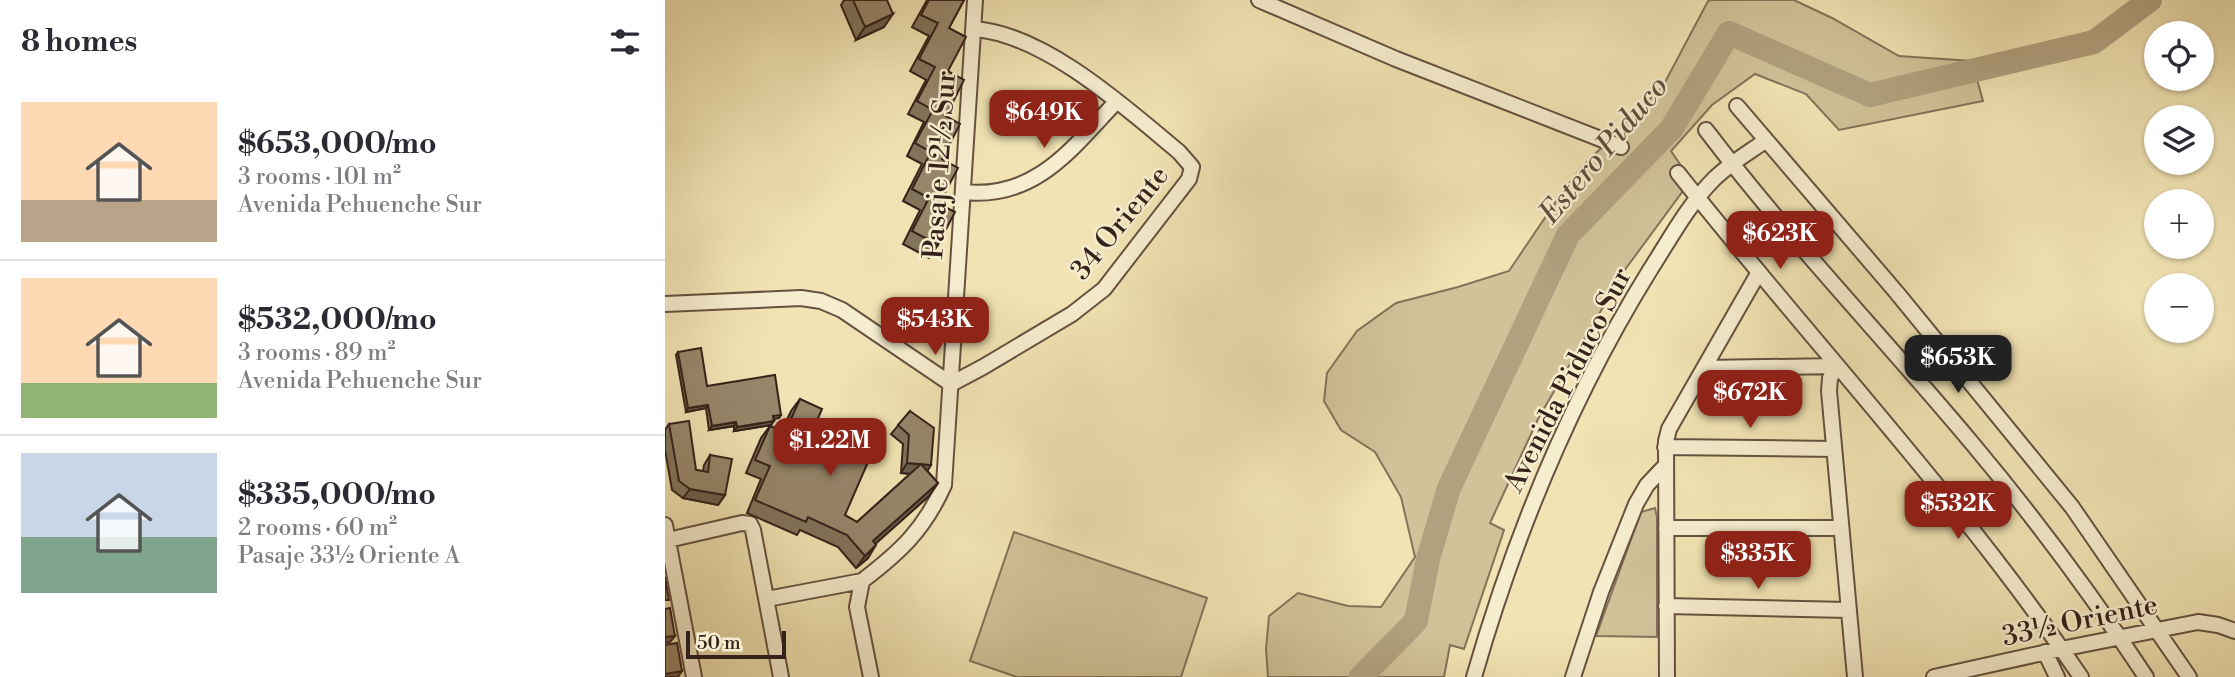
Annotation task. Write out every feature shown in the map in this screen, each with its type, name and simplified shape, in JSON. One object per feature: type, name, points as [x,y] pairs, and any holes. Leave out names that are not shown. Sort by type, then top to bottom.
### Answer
[{"type":"street","name":"Pasaje 12½ Sur","points":[[862,582],[891,559],[923,526],[944,485],[975,0]]},
{"type":"street","points":[[1259,0],[1396,59],[1621,147]]},
{"type":"street","points":[[963,192],[995,193],[1028,182],[1061,160],[1117,101],[1088,78],[1053,58],[992,30],[974,29]]},
{"type":"street","name":"34 Oriente","points":[[951,384],[1072,314],[1104,289],[1189,179],[1192,167],[1179,152],[1117,101]]},
{"type":"street","points":[[1737,106],[1898,293],[2072,507],[2189,677]]},
{"type":"street","points":[[1706,130],[2031,515],[2146,677]]},
{"type":"street","name":"Avenida Piduco Sur","points":[[1474,677],[1513,554],[1564,431],[1621,320],[1697,198],[1714,178],[1765,141]]},
{"type":"street","points":[[1678,173],[1954,506],[2081,677]]},
{"type":"street","points":[[1667,677],[1665,447],[1669,429],[1759,272]]},
{"type":"street","points":[[665,304],[801,298],[821,301],[842,310],[951,384]]},
{"type":"street","points":[[1704,368],[1837,366]]},
{"type":"street","points":[[1837,366],[1829,384],[1855,677]]},
{"type":"street","points":[[1665,447],[1834,449]]},
{"type":"street","points":[[1573,677],[1601,592],[1636,503],[1647,485],[1665,466]]},
{"type":"street","points":[[668,540],[742,523],[750,524],[781,677]]},
{"type":"street","points":[[665,524],[694,677]]},
{"type":"street","points":[[1666,528],[1841,528]]},
{"type":"street","points":[[767,599],[862,582],[856,607],[870,677]]},
{"type":"street","points":[[1666,606],[1849,611]]},
{"type":"street","name":"33½ Oriente","points":[[1939,676],[2198,622],[2235,631]]},
{"type":"street","points":[[2045,652],[2057,677]]},
{"type":"shaded area","points":[[1794,0],[1899,56],[1972,61],[1983,101],[1839,130],[1806,94],[1755,74],[1712,105],[1671,151],[1691,180],[1624,271],[1538,419],[1490,523],[1504,530],[1464,649],[1450,645],[1444,677],[1268,677],[1266,649],[1269,616],[1298,593],[1348,606],[1381,607],[1415,557],[1401,497],[1375,452],[1341,430],[1324,401],[1327,373],[1357,331],[1396,303],[1509,271],[1581,168],[1663,86],[1708,1]]},
{"type":"shaded area","points":[[1655,508],[1657,637],[1596,636],[1641,512]]},
{"type":"shaded area","points":[[1014,532],[1207,598],[1181,677],[1017,677],[970,661]]},
{"type":"building","points":[[853,0],[887,0],[893,14],[865,27]]},
{"type":"building","points":[[929,0],[964,0],[949,28],[966,37],[948,71],[964,80],[946,116],[960,124],[942,159],[958,168],[939,204],[955,212],[938,245],[912,231],[929,198],[912,189],[931,152],[915,143],[933,110],[917,101],[935,67],[919,59],[938,23],[921,15]]},
{"type":"building","points":[[701,348],[707,386],[775,375],[781,415],[773,416],[774,421],[737,427],[736,422],[712,426],[708,405],[688,408],[678,352]]},
{"type":"building","points":[[800,399],[822,409],[816,423],[875,446],[845,515],[857,522],[921,464],[938,483],[873,541],[876,545],[865,556],[847,535],[808,517],[806,522],[755,500],[770,466],[755,460],[770,426],[785,432]]},
{"type":"building","points":[[910,411],[934,428],[931,465],[907,463],[909,435],[898,425]]},
{"type":"building","points":[[689,421],[696,470],[708,472],[710,455],[732,459],[725,495],[690,489],[679,481],[669,424]]},
{"type":"building","points":[[665,577],[669,600],[665,600]]},
{"type":"building","points":[[670,608],[675,636],[665,637],[665,609]]},
{"type":"building","points":[[677,643],[682,671],[665,674],[665,645]]},
{"type":"waterway","name":"Estero Piduco","points":[[1361,677],[1416,621],[1428,559],[1449,488],[1568,235],[1672,128],[1729,33],[1870,95],[2094,42],[2150,0]]}]
